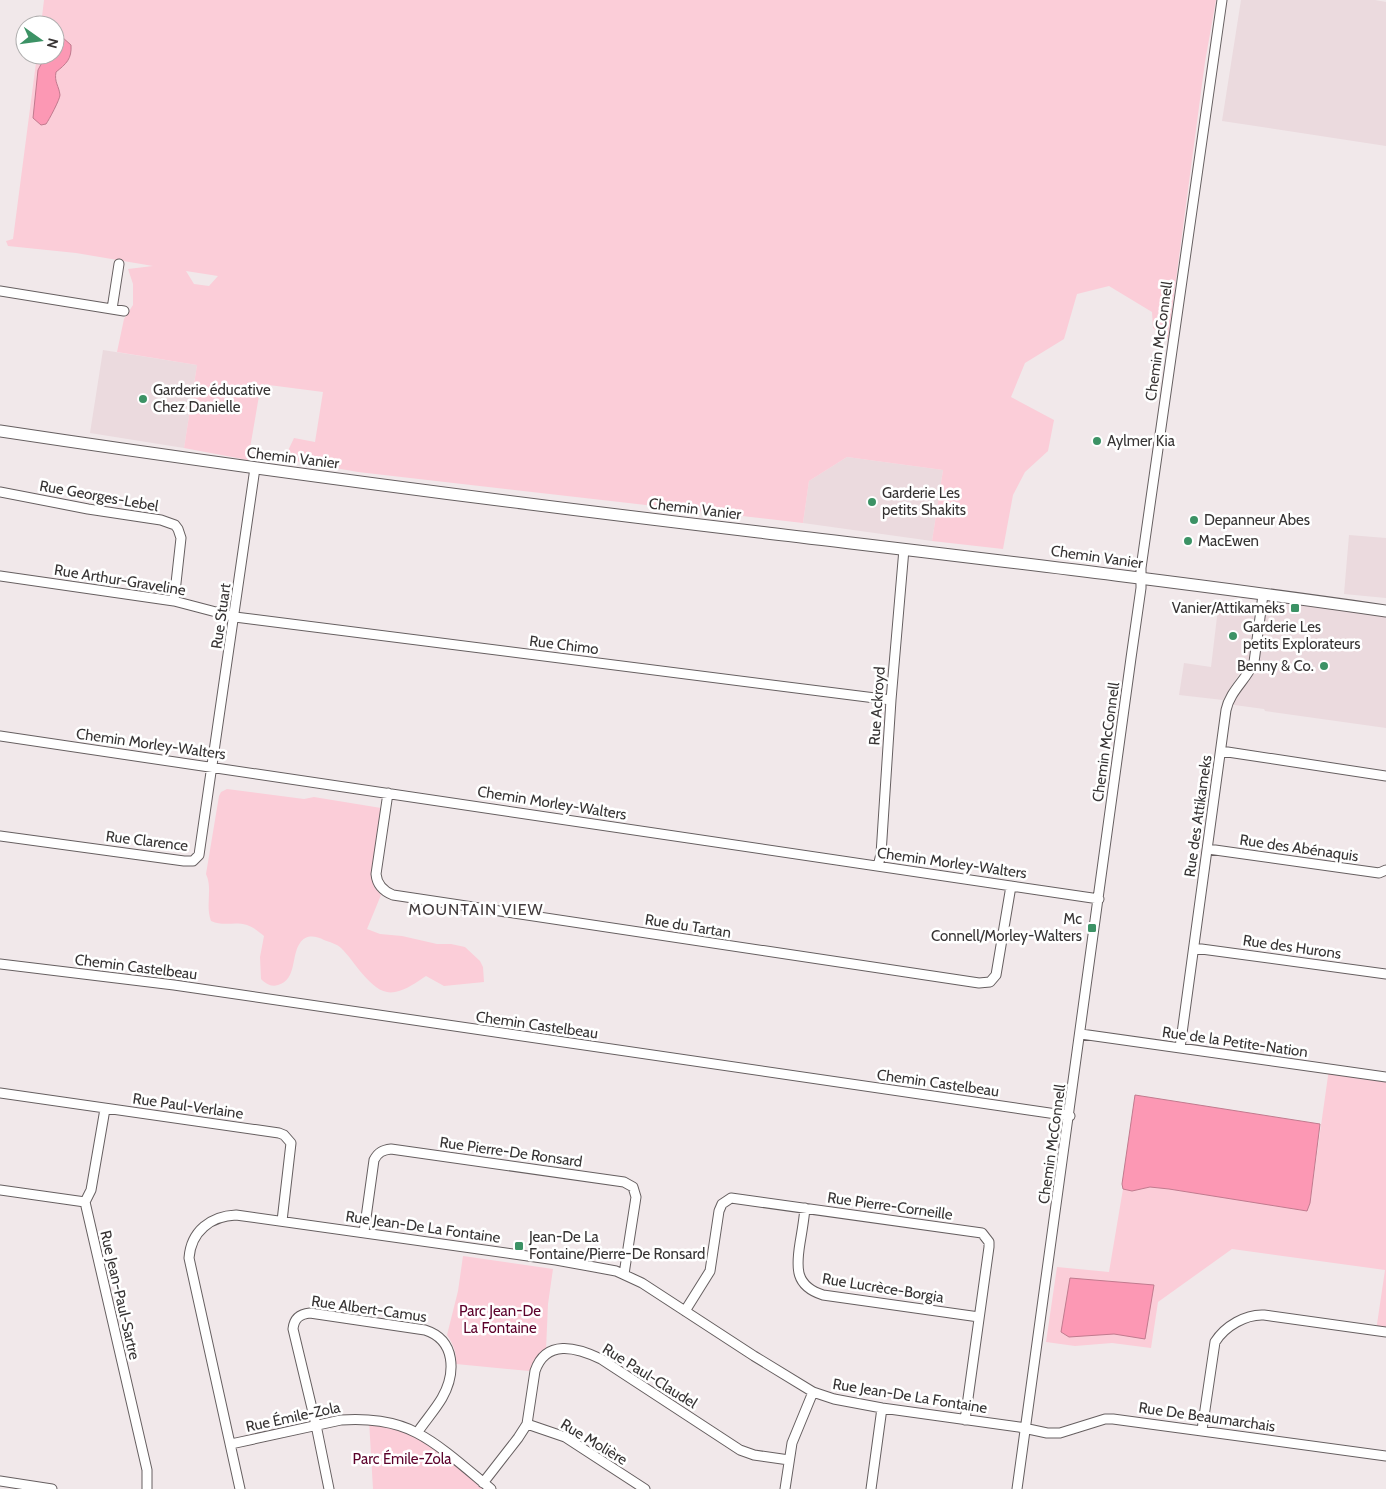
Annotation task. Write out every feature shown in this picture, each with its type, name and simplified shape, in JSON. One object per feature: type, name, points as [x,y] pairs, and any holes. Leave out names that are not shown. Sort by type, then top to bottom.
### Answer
[{"type":"main road","name":"Chemin Vanier","points":[[0,431],[255,468],[1141,578],[1386,611]]},
{"type":"street","name":"Chemin McConnell","points":[[1017,1489],[1081,1034],[1141,578],[1140,568],[1222,0]]},
{"type":"street","points":[[112,309],[119,264]]},
{"type":"street","points":[[0,291],[124,311]]},
{"type":"street","name":"Rue Stuart","points":[[213,767],[255,468]]},
{"type":"street","name":"Rue Georges-Lebel","points":[[0,492],[88,509],[161,520],[175,525],[181,538],[174,601]]},
{"type":"street","name":"Rue Ackroyd","points":[[878,866],[881,854],[891,700],[904,549]]},
{"type":"street","name":"Rue Arthur-Graveline","points":[[0,576],[174,601],[234,617]]},
{"type":"street","name":"Rue des Attikameks","points":[[1180,1048],[1229,700],[1254,662],[1264,595]]},
{"type":"street","name":"Rue Chimo","points":[[234,617],[891,700]]},
{"type":"street","name":"Chemin Morley-Walters","points":[[0,736],[1099,899]]},
{"type":"street","points":[[1221,752],[1386,776]]},
{"type":"street","name":"Rue Clarence","points":[[0,836],[192,861],[196,859],[201,851],[213,767]]},
{"type":"street","name":"Rue du Tartan","points":[[388,793],[376,874],[379,886],[393,895],[970,982],[985,984],[994,979],[996,975],[1011,886]]},
{"type":"street","name":"Rue des Abénaquis","points":[[1208,849],[1379,873],[1386,870]]},
{"type":"street","name":"Rue des Hurons","points":[[1194,948],[1386,974]]},
{"type":"street","name":"Chemin Castelbeau","points":[[0,964],[184,987],[1070,1116]]},
{"type":"street","name":"Rue de la Petite-Nation","points":[[1081,1034],[1386,1076]]},
{"type":"street","name":"Rue Paul-Verlaine","points":[[0,1093],[279,1132],[291,1143],[282,1221]]},
{"type":"street","points":[[0,1190],[85,1202],[91,1190],[105,1109]]},
{"type":"street","name":"Rue Pierre-De Ronsard","points":[[364,1232],[374,1160],[380,1151],[385,1149],[624,1182],[632,1186],[636,1197],[624,1274]]},
{"type":"street","name":"Rue Pierre-Corneille","points":[[686,1311],[710,1271],[719,1211],[726,1200],[737,1198],[982,1233],[989,1242],[989,1248],[965,1420]]},
{"type":"street","name":"Rue Jean-Paul-Sartre","points":[[85,1202],[147,1470],[147,1489]]},
{"type":"street","name":"Rue Lucrèce-Borgia","points":[[805,1208],[798,1268],[803,1283],[809,1289],[823,1295],[979,1317]]},
{"type":"street","name":"Rue Jean-De La Fontaine","points":[[240,1489],[190,1265],[189,1251],[194,1237],[210,1221],[219,1217],[236,1215],[586,1265],[624,1274],[813,1392],[834,1399],[882,1408],[1026,1429]]},
{"type":"street","name":"Rue Albert-Camus","points":[[329,1489],[316,1424],[293,1329],[296,1318],[304,1313],[310,1313],[425,1330],[446,1342],[450,1356],[445,1392],[436,1408],[416,1433]]},
{"type":"street","points":[[1202,1430],[1215,1342],[1222,1333],[1244,1318],[1250,1315],[1264,1315],[1386,1332]]},
{"type":"street","name":"Rue Paul-Claudel","points":[[483,1483],[527,1424],[537,1364],[546,1353],[558,1349],[575,1350],[601,1359],[740,1450],[754,1455],[789,1460]]},
{"type":"street","points":[[785,1489],[794,1435],[813,1392]]},
{"type":"street","points":[[871,1489],[882,1408]]},
{"type":"street","name":"Rue De Beaumarchais","points":[[1026,1429],[1047,1433],[1060,1433],[1113,1418],[1386,1456]]},
{"type":"street","name":"Rue Émile-Zola","points":[[231,1444],[316,1424],[355,1419],[384,1422],[416,1433],[491,1489]]},
{"type":"street","name":"Rue Molière","points":[[527,1424],[565,1437],[645,1489]]},
{"type":"street","points":[[0,1481],[52,1489]]},
{"type":"shaded area","points":[[1241,0],[1375,0],[1386,2],[1386,146],[1222,121]]},
{"type":"shaded area","points":[[65,40],[71,45],[69,58],[65,64]]},
{"type":"shaded area","points":[[41,65],[64,65],[56,72],[60,95],[58,101],[46,124],[41,125],[33,118],[38,70]]},
{"type":"shaded area","name":"Garderie éducative Chez Danielle","points":[[103,350],[197,365],[184,448],[90,433]]},
{"type":"shaded area","name":"Garderie Les petits Shakits","points":[[847,457],[943,470],[932,541],[803,523],[809,481]]},
{"type":"shaded area","points":[[1349,535],[1386,538],[1386,598],[1344,594]]},
{"type":"shaded area","points":[[1263,595],[1386,611],[1386,728],[1227,704],[1249,672]]},
{"type":"shaded area","name":"Garderie Les petits Explorateurs","points":[[1219,600],[1247,604],[1254,614],[1249,658],[1223,700],[1179,695],[1184,663],[1211,667]]},
{"type":"shaded area","points":[[1135,1095],[1320,1124],[1310,1203],[1307,1211],[1169,1189],[1150,1187],[1132,1191],[1123,1189],[1122,1184]]},
{"type":"shaded area","points":[[1070,1278],[1154,1285],[1145,1339],[1114,1334],[1069,1337],[1061,1332]]},
{"type":"green space","points":[[44,0],[1216,0],[1205,62],[1168,340],[1153,328],[1152,312],[1109,286],[1077,294],[1064,339],[1025,363],[1011,397],[1054,420],[1048,451],[1025,472],[1013,495],[1003,549],[932,541],[943,470],[847,457],[809,481],[803,523],[358,472],[284,459],[294,438],[315,442],[323,392],[261,384],[248,460],[184,448],[197,365],[117,352],[124,319],[133,305],[133,284],[128,269],[153,266],[76,253],[8,246],[6,241],[13,239],[36,65],[65,65],[65,15],[42,15]],"holes":[[[186,271],[218,276],[209,286],[194,284]]]},
{"type":"green space","points":[[227,789],[304,799],[314,797],[381,808],[372,873],[374,887],[381,895],[367,929],[380,934],[465,947],[480,961],[483,967],[484,982],[444,986],[426,976],[403,990],[387,992],[372,984],[339,947],[314,937],[305,938],[300,943],[295,954],[291,973],[284,982],[273,986],[261,979],[260,957],[264,936],[247,925],[221,924],[211,921],[209,915],[209,885],[206,874],[219,796],[221,792]]},
{"type":"green space","points":[[1329,1069],[1386,1077],[1386,1332],[1376,1331],[1385,1270],[1232,1249],[1158,1302],[1151,1348],[1112,1343],[1075,1346],[1046,1342],[1057,1267],[1109,1272],[1123,1189],[1132,1191],[1151,1187],[1169,1189],[1307,1211],[1310,1203]]},
{"type":"green space","name":"Parc Jean-De La Fontaine","points":[[463,1256],[553,1269],[548,1304],[546,1350],[534,1360],[529,1371],[456,1364],[454,1349],[447,1335],[458,1291]]},
{"type":"green space","name":"Parc Émile-Zola","points":[[369,1420],[417,1433],[491,1489],[373,1489]]},
{"type":"place","name":"Garderie éducative Chez Danielle","points":[[143,399]]},
{"type":"place","name":"Aylmer Kia","points":[[1097,441]]},
{"type":"place","name":"Garderie Les petits Shakits","points":[[872,502]]},
{"type":"place","name":"Depanneur Abes","points":[[1194,520]]},
{"type":"place","name":"MacEwen","points":[[1188,541]]},
{"type":"place","name":"Vanier/Attikameks","points":[[1295,608]]},
{"type":"place","name":"Garderie Les petits Explorateurs","points":[[1233,636]]},
{"type":"place","name":"Benny & Co.","points":[[1324,666]]},
{"type":"place","name":"Mc Connell/Morley-Walters","points":[[1092,928]]},
{"type":"place","name":"Jean-De La Fontaine/Pierre-De Ronsard","points":[[519,1246]]},
{"type":"district","name":"MOUNTAIN VIEW","points":[[476,909]]}]
